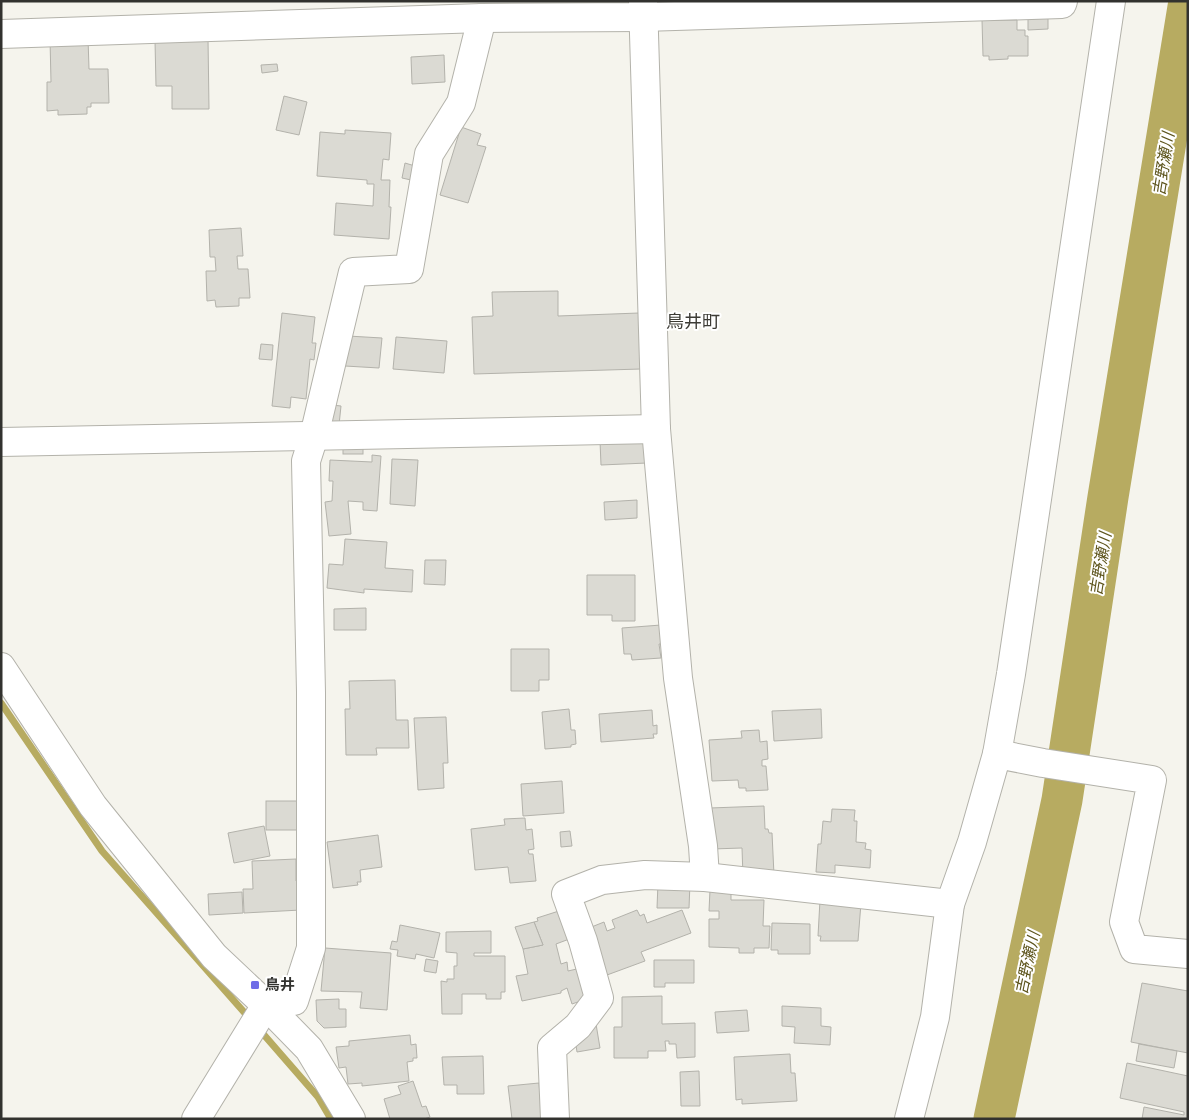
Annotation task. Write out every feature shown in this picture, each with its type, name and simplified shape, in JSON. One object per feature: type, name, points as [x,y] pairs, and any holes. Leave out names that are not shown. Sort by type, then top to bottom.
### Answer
[{"type":"street","points":[[1,34],[482,18],[643,9],[1062,4],[1063,1]]},
{"type":"street","points":[[909,1119],[935,1017],[950,904],[972,842],[997,754],[1022,606],[1111,1]]},
{"type":"street","points":[[643,9],[656,429],[678,678],[703,846],[705,877]]},
{"type":"street","points":[[266,1005],[294,1001],[311,948],[312,692],[306,461],[314,436],[353,272],[409,269],[429,154],[462,103],[482,18]]},
{"type":"street","points":[[1,442],[656,429]]},
{"type":"street","points":[[1,668],[93,806],[214,956],[309,1049],[351,1119]]},
{"type":"street","points":[[997,754],[1152,780],[1124,922],[1134,949],[1188,954]]},
{"type":"street","points":[[555,1119],[552,1048],[578,1026],[599,998],[583,941],[566,894],[602,880],[645,875],[705,877],[950,904]]},
{"type":"street","points":[[196,1119],[266,1005]]},
{"type":"building","points":[[1048,18],[1048,29],[1028,30],[1028,19]]},
{"type":"building","points":[[982,20],[1017,20],[1017,30],[1025,30],[1025,36],[1028,36],[1028,56],[1008,56],[1008,59],[989,60],[989,56],[983,56]]},
{"type":"building","points":[[88,38],[89,69],[108,69],[109,103],[91,103],[91,107],[87,107],[87,114],[58,115],[58,110],[47,111],[47,82],[51,82],[50,39]]},
{"type":"building","points":[[208,39],[209,109],[172,109],[172,86],[156,86],[155,41]]},
{"type":"building","points":[[444,55],[445,82],[412,84],[411,57]]},
{"type":"building","points":[[277,64],[278,71],[262,73],[261,65]]},
{"type":"building","points":[[284,96],[307,102],[299,135],[276,130]]},
{"type":"building","points":[[461,127],[481,134],[477,145],[486,147],[468,203],[440,195]]},
{"type":"building","points":[[345,130],[391,133],[389,160],[383,159],[381,180],[390,180],[389,239],[334,235],[336,203],[373,206],[374,184],[367,184],[367,180],[317,176],[320,132],[345,134]]},
{"type":"building","points":[[405,163],[415,166],[411,180],[402,178]]},
{"type":"building","points":[[241,228],[243,256],[237,256],[238,269],[248,269],[250,298],[239,298],[239,306],[216,307],[215,300],[207,301],[206,271],[216,271],[215,257],[210,257],[209,230]]},
{"type":"building","points":[[558,291],[558,316],[639,313],[641,369],[474,374],[472,317],[493,316],[492,292]]},
{"type":"building","points":[[282,313],[315,317],[312,343],[316,343],[314,360],[310,359],[306,399],[291,397],[290,408],[272,406]]},
{"type":"building","points":[[348,336],[382,338],[379,368],[345,366]]},
{"type":"building","points":[[396,337],[447,341],[444,373],[393,369]]},
{"type":"building","points":[[261,344],[273,345],[272,360],[259,359]]},
{"type":"building","points":[[332,405],[341,406],[339,425],[330,424]]},
{"type":"building","points":[[646,439],[647,463],[601,465],[600,441]]},
{"type":"building","points":[[343,443],[363,443],[363,454],[343,454]]},
{"type":"building","points":[[372,455],[381,456],[377,511],[363,510],[363,502],[348,501],[351,534],[329,536],[325,502],[332,501],[333,481],[329,481],[330,460],[372,462]]},
{"type":"building","points":[[392,459],[418,460],[415,506],[390,504]]},
{"type":"building","points":[[637,500],[637,518],[605,520],[604,502]]},
{"type":"building","points":[[345,539],[387,542],[385,568],[413,570],[412,592],[364,589],[364,593],[327,588],[329,564],[343,565]]},
{"type":"building","points":[[425,560],[446,560],[445,585],[424,584]]},
{"type":"building","points":[[587,575],[635,575],[635,621],[612,621],[612,615],[587,615]]},
{"type":"building","points":[[366,608],[366,630],[334,630],[334,609]]},
{"type":"building","points":[[661,625],[662,644],[659,644],[661,658],[632,660],[631,654],[624,654],[622,628]]},
{"type":"building","points":[[511,649],[549,649],[549,680],[539,680],[539,691],[511,691]]},
{"type":"building","points":[[395,680],[396,720],[408,720],[409,748],[376,748],[377,755],[346,755],[345,709],[350,709],[349,681]]},
{"type":"building","points":[[569,709],[571,730],[575,730],[576,744],[571,745],[571,747],[545,749],[542,712]]},
{"type":"building","points":[[821,709],[822,738],[774,741],[772,711]]},
{"type":"building","points":[[652,710],[653,726],[657,725],[657,734],[653,734],[654,738],[601,742],[599,714]]},
{"type":"building","points":[[446,717],[448,763],[443,763],[444,788],[418,790],[414,718]]},
{"type":"building","points":[[759,730],[760,742],[767,741],[768,759],[762,760],[762,766],[766,766],[768,790],[746,791],[746,788],[739,788],[738,780],[712,781],[709,740],[742,738],[741,731]]},
{"type":"building","points":[[562,781],[564,813],[523,816],[521,784]]},
{"type":"building","points":[[266,801],[299,801],[299,830],[266,830]]},
{"type":"building","points":[[764,806],[765,829],[772,833],[774,875],[743,877],[742,848],[712,849],[710,808]]},
{"type":"building","points":[[832,809],[855,810],[854,821],[857,821],[856,842],[866,843],[865,849],[871,850],[870,868],[835,865],[835,873],[816,872],[818,844],[821,844],[823,821],[831,822]]},
{"type":"building","points":[[525,818],[526,830],[532,829],[534,849],[528,850],[529,854],[533,854],[536,881],[510,883],[508,867],[475,870],[471,829],[505,825],[504,819]]},
{"type":"building","points":[[264,826],[270,856],[234,863],[228,833]]},
{"type":"building","points":[[570,831],[572,846],[561,847],[560,832]]},
{"type":"building","points":[[378,835],[382,867],[360,870],[361,882],[357,882],[358,885],[333,888],[327,842]]},
{"type":"building","points":[[296,859],[296,881],[300,880],[301,910],[244,913],[243,889],[253,889],[252,861]]},
{"type":"building","points":[[658,883],[690,883],[689,908],[657,908]]},
{"type":"building","points":[[710,890],[731,891],[731,900],[764,900],[763,926],[770,926],[769,948],[754,948],[754,953],[739,953],[739,948],[709,947],[709,919],[719,919],[719,911],[709,911]]},
{"type":"building","points":[[242,892],[243,913],[209,915],[208,894]]},
{"type":"building","points":[[820,900],[861,903],[858,941],[820,941],[821,936],[818,936]]},
{"type":"building","points":[[562,910],[572,938],[556,944],[561,964],[567,962],[568,971],[581,968],[592,997],[572,1004],[567,988],[561,991],[561,993],[522,1001],[516,976],[528,974],[523,949],[543,945],[534,922],[538,921],[537,918]]},
{"type":"building","points":[[637,910],[640,916],[644,914],[647,923],[682,910],[691,933],[641,952],[645,961],[607,975],[589,928],[604,922],[607,931],[615,928],[612,920]]},
{"type":"building","points":[[534,922],[543,945],[523,949],[515,927]]},
{"type":"building","points":[[772,923],[810,924],[810,954],[778,954],[778,950],[771,950]]},
{"type":"building","points":[[400,925],[440,933],[434,958],[416,954],[415,959],[397,956],[398,950],[390,949],[392,941],[397,942]]},
{"type":"building","points":[[491,931],[491,953],[474,953],[474,956],[505,956],[505,992],[501,992],[501,999],[486,999],[486,994],[462,994],[462,1014],[442,1014],[441,981],[447,982],[447,979],[454,979],[454,966],[457,966],[457,953],[446,952],[446,932]]},
{"type":"building","points":[[325,948],[391,953],[387,1010],[360,1008],[362,992],[321,991]]},
{"type":"building","points":[[426,959],[438,961],[436,973],[424,971]]},
{"type":"building","points":[[654,960],[694,960],[694,983],[665,983],[665,987],[654,987]]},
{"type":"building","points":[[1142,983],[1188,991],[1188,1053],[1131,1042]]},
{"type":"building","points":[[662,996],[662,1024],[695,1023],[695,1057],[677,1058],[676,1044],[669,1044],[669,1041],[665,1041],[666,1051],[648,1051],[648,1058],[614,1058],[614,1027],[622,1027],[622,997]]},
{"type":"building","points":[[339,999],[339,1009],[346,1009],[346,1027],[324,1028],[317,1021],[316,1000]]},
{"type":"building","points":[[782,1006],[821,1008],[821,1026],[831,1027],[830,1045],[794,1043],[795,1027],[782,1026]]},
{"type":"building","points":[[747,1010],[749,1031],[717,1033],[715,1012]]},
{"type":"building","points":[[596,1024],[600,1048],[577,1052],[574,1032]]},
{"type":"building","points":[[410,1035],[411,1045],[416,1044],[417,1058],[407,1062],[409,1081],[362,1086],[362,1083],[348,1084],[346,1067],[339,1068],[336,1047],[349,1046],[349,1041]]},
{"type":"building","points":[[1139,1044],[1177,1051],[1174,1068],[1136,1061]]},
{"type":"building","points":[[790,1054],[791,1073],[795,1073],[797,1101],[742,1104],[742,1099],[736,1100],[734,1057]]},
{"type":"building","points":[[483,1056],[484,1094],[457,1094],[457,1085],[444,1085],[442,1057]]},
{"type":"building","points":[[1127,1063],[1188,1076],[1188,1119],[1142,1119],[1144,1107],[1184,1115],[1184,1112],[1120,1098]]},
{"type":"building","points":[[699,1071],[700,1106],[681,1106],[680,1072]]},
{"type":"building","points":[[413,1081],[422,1107],[426,1106],[430,1117],[424,1119],[390,1119],[384,1099],[401,1094],[398,1086]]},
{"type":"building","points":[[539,1083],[542,1119],[512,1119],[508,1086]]},
{"type":"waterway","name":"吉野瀬川","points":[[994,1119],[1062,800],[1108,497],[1188,7]]},
{"type":"waterway","points":[[1,703],[102,851],[251,1020]]},
{"type":"waterway","points":[[258,1028],[318,1097],[331,1119]]},
{"type":"place","name":"鳥井","points":[[255,985]]},
{"type":"district","name":"鳥井町","points":[[693,322]]}]
